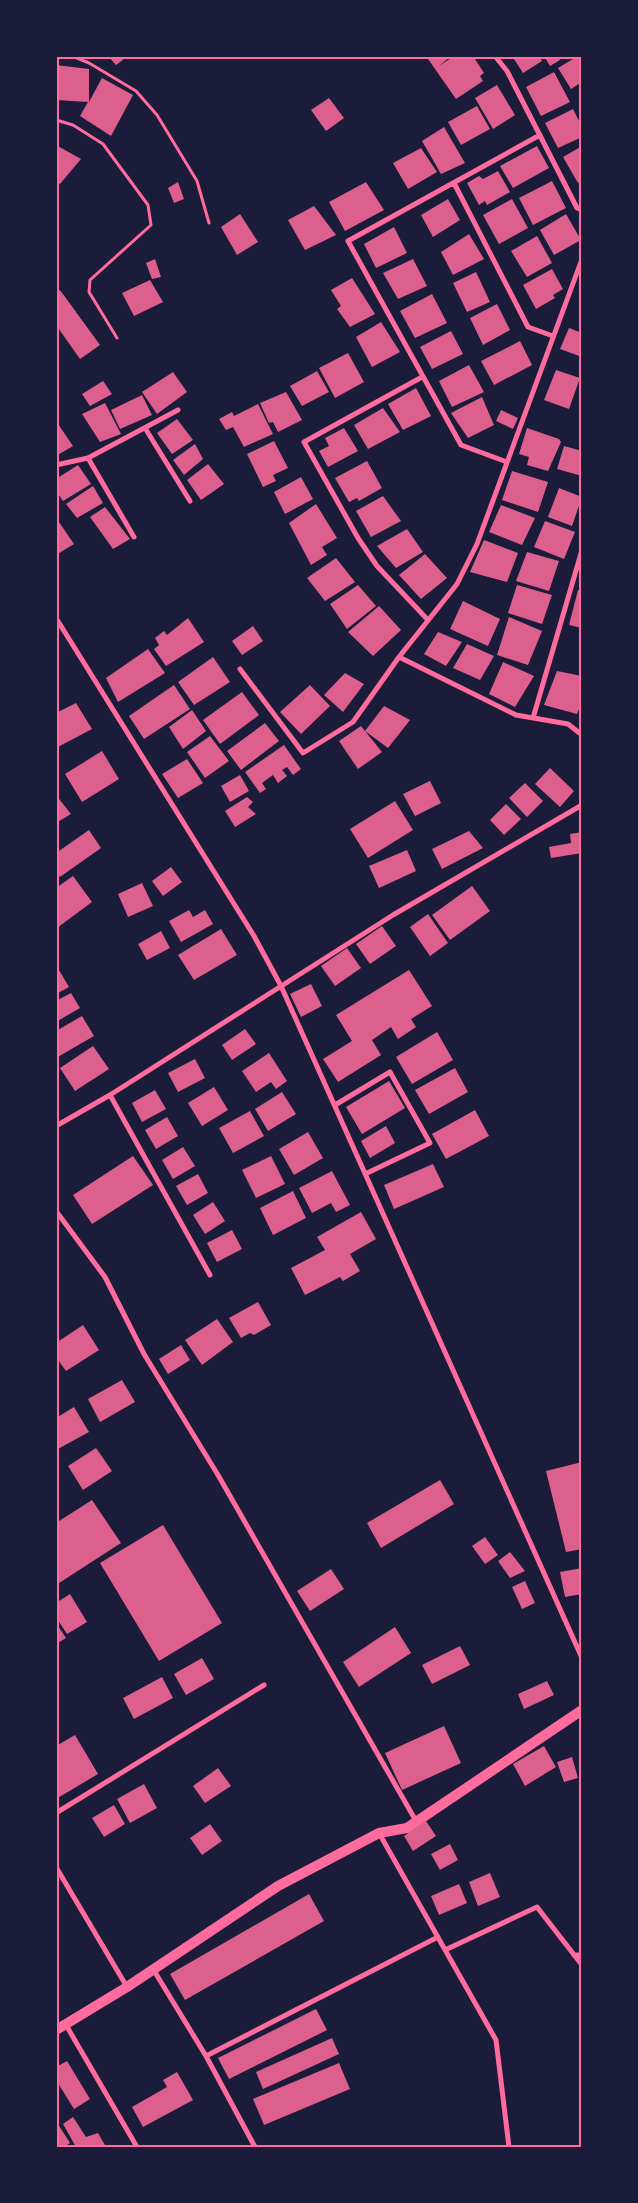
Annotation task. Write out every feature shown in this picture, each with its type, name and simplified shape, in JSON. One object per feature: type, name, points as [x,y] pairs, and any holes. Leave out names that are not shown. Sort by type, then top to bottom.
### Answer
[{"type":"main road","points":[[56,2030],[127,1987],[278,1886],[378,1833],[407,1828],[582,1710]]},
{"type":"street","points":[[496,56],[507,71],[577,208],[582,210]]},
{"type":"street","points":[[507,462],[461,445],[348,241],[540,135]]},
{"type":"street","points":[[454,182],[528,326],[554,336]]},
{"type":"street","points":[[240,669],[303,753],[353,722],[399,657],[461,576],[477,544],[582,259]]},
{"type":"street","points":[[422,377],[304,442],[358,538],[377,566],[428,620]]},
{"type":"street","points":[[56,465],[88,458],[178,410]]},
{"type":"street","points":[[145,428],[190,501]]},
{"type":"street","points":[[88,458],[134,537]]},
{"type":"street","points":[[533,718],[582,550]]},
{"type":"street","points":[[56,618],[254,936],[281,986],[582,1658]]},
{"type":"street","points":[[399,657],[516,715],[568,724],[582,735]]},
{"type":"street","points":[[56,1126],[110,1095],[393,916],[582,805]]},
{"type":"street","points":[[334,1105],[390,1072],[430,1143],[365,1174]]},
{"type":"street","points":[[110,1095],[210,1275]]},
{"type":"street","points":[[56,1211],[104,1277],[144,1354],[218,1475],[416,1822]]},
{"type":"street","points":[[56,1813],[264,1685]]},
{"type":"street","points":[[378,1833],[496,2040],[509,2147]]},
{"type":"street","points":[[57,1872],[127,1987]]},
{"type":"street","points":[[445,1950],[537,1907],[582,1965]]},
{"type":"street","points":[[206,2056],[438,1937]]},
{"type":"street","points":[[574,1955],[582,1955]]},
{"type":"street","points":[[153,1969],[206,2056],[255,2147]]},
{"type":"street","points":[[66,2025],[137,2147]]},
{"type":"path","points":[[72,56],[89,63],[136,90],[157,114],[197,181],[208,223]]},
{"type":"path","points":[[56,120],[73,125],[103,144],[148,205],[151,225],[90,280],[90,292],[117,338]]},
{"type":"building","points":[[108,56],[128,56],[116,65]]},
{"type":"building","points":[[426,56],[451,56],[439,66],[454,56],[473,56],[484,73],[480,76],[483,81],[456,99]]},
{"type":"building","points":[[512,56],[539,56],[542,61],[523,73]]},
{"type":"building","points":[[544,56],[558,56],[560,60],[550,66]]},
{"type":"building","points":[[578,56],[582,56],[582,82],[571,89],[558,68]]},
{"type":"building","points":[[56,65],[89,69],[89,102],[102,78],[133,95],[111,136],[80,116],[88,102],[56,100]]},
{"type":"building","points":[[554,72],[570,102],[541,116],[526,87]]},
{"type":"building","points":[[497,85],[515,115],[493,129],[475,98]]},
{"type":"building","points":[[329,98],[344,118],[326,131],[311,110]]},
{"type":"building","points":[[477,106],[490,129],[461,145],[448,122]]},
{"type":"building","points":[[573,109],[582,127],[582,137],[558,148],[545,123]]},
{"type":"building","points":[[444,127],[465,163],[441,174],[422,141]]},
{"type":"building","points":[[56,145],[81,159],[60,184],[56,181]]},
{"type":"building","points":[[537,146],[549,168],[513,188],[500,166]]},
{"type":"building","points":[[582,146],[582,181],[578,183],[563,157]]},
{"type":"building","points":[[421,148],[437,172],[408,189],[393,163]]},
{"type":"building","points":[[498,171],[510,192],[487,205],[485,201],[479,205],[467,183],[479,176],[483,179]]},
{"type":"building","points":[[552,181],[566,208],[533,225],[519,198]]},
{"type":"building","points":[[178,182],[184,199],[174,203],[168,188]]},
{"type":"building","points":[[366,182],[384,210],[345,231],[329,202]]},
{"type":"building","points":[[448,199],[460,220],[433,237],[421,215]]},
{"type":"building","points":[[512,199],[528,228],[499,244],[483,215]]},
{"type":"building","points":[[314,206],[336,235],[305,250],[288,220]]},
{"type":"building","points":[[240,214],[258,242],[237,255],[221,227]]},
{"type":"building","points":[[566,214],[581,240],[554,255],[540,230]]},
{"type":"building","points":[[394,227],[407,253],[376,268],[364,244]]},
{"type":"building","points":[[469,234],[484,259],[453,275],[441,252]]},
{"type":"building","points":[[537,236],[552,263],[527,277],[511,251]]},
{"type":"building","points":[[155,259],[161,277],[152,279],[146,263]]},
{"type":"building","points":[[413,259],[427,286],[398,299],[383,273]]},
{"type":"building","points":[[552,269],[563,289],[553,295],[555,298],[536,309],[523,285]]},
{"type":"building","points":[[476,272],[490,302],[467,312],[453,283]]},
{"type":"building","points":[[352,278],[375,314],[350,327],[337,309],[341,306],[331,290]]},
{"type":"building","points":[[150,280],[163,302],[134,316],[122,293]]},
{"type":"building","points":[[60,290],[100,345],[80,359],[56,325],[56,293]]},
{"type":"building","points":[[432,294],[447,323],[415,338],[400,311]]},
{"type":"building","points":[[497,304],[510,330],[483,345],[470,318]]},
{"type":"building","points":[[381,322],[400,352],[372,367],[356,337]]},
{"type":"building","points":[[569,328],[582,333],[582,357],[560,349]]},
{"type":"building","points":[[451,331],[463,354],[432,369],[420,347]]},
{"type":"building","points":[[520,341],[532,365],[494,385],[481,361]]},
{"type":"building","points":[[348,353],[364,382],[335,398],[319,368]]},
{"type":"building","points":[[469,365],[484,392],[452,407],[439,381]]},
{"type":"building","points":[[556,370],[580,378],[569,409],[544,400]]},
{"type":"building","points":[[317,371],[329,392],[302,406],[290,386]]},
{"type":"building","points":[[173,372],[187,392],[157,414],[142,392]]},
{"type":"building","points":[[103,381],[112,394],[90,406],[82,394]]},
{"type":"building","points":[[416,388],[431,416],[403,430],[388,404]]},
{"type":"building","points":[[286,392],[302,420],[278,432],[273,422],[269,423],[260,403]]},
{"type":"building","points":[[142,395],[152,415],[120,429],[111,410]]},
{"type":"building","points":[[482,397],[494,425],[468,438],[451,413]]},
{"type":"building","points":[[105,403],[121,434],[100,442],[82,414]]},
{"type":"building","points":[[258,404],[273,434],[244,447],[233,427],[226,430],[219,419],[232,412],[234,416]]},
{"type":"building","points":[[383,408],[400,432],[368,449],[354,425]]},
{"type":"building","points":[[501,410],[518,418],[513,429],[496,421]]},
{"type":"building","points":[[177,419],[193,440],[172,454],[157,433]]},
{"type":"building","points":[[56,421],[73,446],[56,456]]},
{"type":"building","points":[[344,428],[358,451],[328,467],[319,451],[329,446],[325,438]]},
{"type":"building","points":[[527,428],[559,439],[561,442],[548,471],[527,465],[529,457],[519,454]]},
{"type":"building","points":[[274,441],[288,468],[273,475],[276,481],[263,487],[247,454]]},
{"type":"building","points":[[195,444],[203,459],[184,475],[173,460]]},
{"type":"building","points":[[564,446],[582,451],[582,476],[557,469]]},
{"type":"building","points":[[367,461],[382,488],[359,501],[357,498],[349,502],[335,478]]},
{"type":"building","points":[[208,464],[224,484],[201,500],[187,480]]},
{"type":"building","points":[[78,465],[91,484],[63,501],[56,491],[56,479]]},
{"type":"building","points":[[512,471],[548,482],[538,512],[502,500]]},
{"type":"building","points":[[301,477],[313,499],[285,514],[274,492]]},
{"type":"building","points":[[93,486],[103,503],[77,518],[66,504]]},
{"type":"building","points":[[559,488],[582,497],[572,526],[548,517]]},
{"type":"building","points":[[383,496],[401,521],[371,537],[356,511]]},
{"type":"building","points":[[316,504],[337,538],[322,547],[327,555],[311,565],[289,523]]},
{"type":"building","points":[[501,505],[535,518],[522,545],[489,532]]},
{"type":"building","points":[[105,507],[130,539],[113,549],[90,517]]},
{"type":"building","points":[[545,521],[575,532],[564,559],[534,547]]},
{"type":"building","points":[[59,522],[74,544],[56,555],[56,523]]},
{"type":"building","points":[[407,529],[423,552],[396,568],[377,546]]},
{"type":"building","points":[[484,540],[518,553],[507,582],[470,572]]},
{"type":"building","points":[[527,552],[559,561],[549,591],[516,581]]},
{"type":"building","points":[[425,554],[447,578],[421,599],[399,575]]},
{"type":"building","points":[[336,558],[355,582],[325,601],[307,578]]},
{"type":"building","points":[[358,585],[376,606],[347,629],[330,604]]},
{"type":"building","points":[[517,585],[552,595],[542,624],[508,613]]},
{"type":"building","points":[[578,590],[582,591],[582,628],[569,625]]},
{"type":"building","points":[[463,601],[500,619],[488,646],[450,629]]},
{"type":"building","points":[[379,606],[401,630],[373,656],[348,632]]},
{"type":"building","points":[[509,617],[542,631],[528,665],[497,655]]},
{"type":"building","points":[[188,618],[204,642],[166,666],[154,649],[159,645],[155,638],[164,631],[167,635]]},
{"type":"building","points":[[253,626],[263,641],[242,655],[232,641]]},
{"type":"building","points":[[438,632],[462,642],[446,666],[424,654]]},
{"type":"building","points":[[467,644],[494,656],[480,680],[453,668]]},
{"type":"building","points":[[148,649],[165,673],[118,702],[106,678]]},
{"type":"building","points":[[213,657],[230,682],[194,705],[178,682]]},
{"type":"building","points":[[503,662],[534,676],[515,707],[489,694]]},
{"type":"building","points":[[557,671],[582,676],[582,701],[577,714],[544,705]]},
{"type":"building","points":[[345,673],[364,684],[343,712],[324,695]]},
{"type":"building","points":[[174,685],[190,709],[144,739],[129,716]]},
{"type":"building","points":[[310,685],[330,706],[301,734],[280,712]]},
{"type":"building","points":[[242,692],[259,715],[220,744],[203,720]]},
{"type":"building","points":[[76,703],[92,729],[56,748],[56,713]]},
{"type":"building","points":[[384,706],[410,720],[388,748],[365,731]]},
{"type":"building","points":[[192,710],[206,731],[183,749],[169,727]]},
{"type":"building","points":[[265,723],[279,741],[241,770],[227,751]]},
{"type":"building","points":[[361,726],[382,752],[358,769],[339,741]]},
{"type":"building","points":[[210,736],[229,761],[205,778],[187,752]]},
{"type":"building","points":[[284,745],[301,769],[293,775],[287,767],[282,770],[287,776],[278,783],[273,775],[262,783],[266,789],[260,793],[245,772]]},
{"type":"building","points":[[102,751],[119,779],[82,802],[65,774]]},
{"type":"building","points":[[187,759],[203,783],[178,798],[162,774]]},
{"type":"building","points":[[550,768],[574,791],[560,807],[535,784]]},
{"type":"building","points":[[240,775],[249,791],[230,802],[221,786]]},
{"type":"building","points":[[430,781],[441,803],[415,816],[403,794]]},
{"type":"building","points":[[525,783],[543,801],[527,817],[509,798]]},
{"type":"building","points":[[56,795],[71,814],[56,823]]},
{"type":"building","points":[[247,797],[253,802],[248,807],[256,814],[235,827],[225,811]]},
{"type":"building","points":[[395,801],[413,830],[368,858],[350,829]]},
{"type":"building","points":[[506,804],[521,819],[504,835],[490,820]]},
{"type":"building","points":[[89,830],[101,848],[60,877],[56,872],[56,853]]},
{"type":"building","points":[[469,831],[483,848],[442,869],[432,849]]},
{"type":"building","points":[[582,832],[582,853],[551,858],[549,847],[571,843],[570,834]]},
{"type":"building","points":[[407,850],[416,871],[379,888],[369,866]]},
{"type":"building","points":[[171,867],[182,882],[163,896],[152,881]]},
{"type":"building","points":[[73,876],[92,902],[57,928],[56,888]]},
{"type":"building","points":[[142,883],[153,906],[128,917],[118,894]]},
{"type":"building","points":[[472,886],[490,911],[450,940],[432,915]]},
{"type":"building","points":[[189,910],[193,917],[205,910],[213,924],[181,942],[169,921]]},
{"type":"building","points":[[428,914],[448,943],[430,956],[410,927]]},
{"type":"building","points":[[382,926],[396,946],[370,964],[356,944]]},
{"type":"building","points":[[221,929],[237,955],[194,980],[178,955]]},
{"type":"building","points":[[161,931],[170,948],[147,960],[138,944]]},
{"type":"building","points":[[347,948],[361,968],[335,986],[321,966]]},
{"type":"building","points":[[56,965],[69,987],[56,994]]},
{"type":"building","points":[[409,970],[432,1006],[411,1019],[416,1027],[398,1039],[391,1027],[372,1040],[381,1055],[338,1082],[323,1059],[352,1041],[336,1015]]},
{"type":"building","points":[[311,984],[322,1006],[301,1017],[290,994]]},
{"type":"building","points":[[71,993],[80,1008],[56,1022],[56,1001]]},
{"type":"building","points":[[82,1016],[94,1036],[56,1058],[56,1031]]},
{"type":"building","points":[[245,1029],[256,1044],[232,1060],[222,1045]]},
{"type":"building","points":[[437,1032],[453,1060],[412,1084],[396,1057]]},
{"type":"building","points":[[93,1046],[109,1069],[75,1091],[60,1068]]},
{"type":"building","points":[[269,1053],[287,1081],[276,1089],[271,1082],[256,1092],[242,1071]]},
{"type":"building","points":[[195,1059],[205,1078],[178,1092],[168,1073]]},
{"type":"building","points":[[455,1068],[468,1092],[429,1114],[415,1090]]},
{"type":"building","points":[[389,1081],[405,1108],[362,1134],[346,1107]]},
{"type":"building","points":[[214,1087],[228,1110],[202,1126],[188,1103]]},
{"type":"building","points":[[155,1090],[166,1109],[142,1122],[132,1103]]},
{"type":"building","points":[[282,1092],[296,1114],[268,1131],[255,1109]]},
{"type":"building","points":[[475,1110],[489,1136],[446,1159],[432,1134]]},
{"type":"building","points":[[250,1111],[264,1136],[233,1153],[219,1128]]},
{"type":"building","points":[[167,1117],[178,1136],[156,1149],[145,1130]]},
{"type":"building","points":[[386,1126],[395,1143],[370,1158],[361,1141]]},
{"type":"building","points":[[308,1132],[323,1158],[294,1175],[279,1149]]},
{"type":"building","points":[[183,1147],[195,1166],[173,1179],[162,1160]]},
{"type":"building","points":[[133,1156],[153,1185],[92,1224],[73,1195]]},
{"type":"building","points":[[271,1156],[285,1184],[256,1198],[242,1170]]},
{"type":"building","points":[[433,1164],[444,1187],[394,1209],[384,1185]]},
{"type":"building","points":[[332,1171],[350,1205],[336,1212],[331,1203],[312,1213],[299,1188]]},
{"type":"building","points":[[198,1174],[208,1193],[187,1205],[176,1186]]},
{"type":"building","points":[[293,1191],[306,1218],[273,1235],[260,1208]]},
{"type":"building","points":[[213,1202],[225,1221],[205,1234],[193,1215]]},
{"type":"building","points":[[361,1212],[376,1239],[350,1254],[360,1271],[343,1281],[340,1277],[305,1295],[291,1268],[325,1250],[317,1237]]},
{"type":"building","points":[[232,1230],[242,1249],[217,1262],[207,1243]]},
{"type":"building","points":[[258,1302],[271,1325],[254,1335],[250,1333],[241,1338],[229,1318]]},
{"type":"building","points":[[217,1319],[233,1342],[202,1365],[185,1340]]},
{"type":"building","points":[[83,1325],[99,1350],[66,1371],[56,1357],[56,1343]]},
{"type":"building","points":[[181,1345],[190,1360],[168,1374],[159,1359]]},
{"type":"building","points":[[122,1380],[135,1402],[100,1422],[88,1399]]},
{"type":"building","points":[[74,1407],[89,1432],[56,1450],[56,1418]]},
{"type":"building","points":[[96,1448],[112,1471],[83,1490],[68,1466]]},
{"type":"building","points":[[582,1462],[582,1549],[566,1552],[546,1471]]},
{"type":"building","points":[[440,1480],[454,1504],[381,1548],[367,1523]]},
{"type":"building","points":[[92,1500],[121,1543],[56,1585],[56,1523]]},
{"type":"building","points":[[163,1525],[222,1623],[159,1661],[100,1563]]},
{"type":"building","points":[[485,1537],[498,1555],[485,1564],[472,1546]]},
{"type":"building","points":[[510,1552],[525,1571],[510,1578],[498,1561]]},
{"type":"building","points":[[582,1568],[582,1594],[565,1597],[560,1572]]},
{"type":"building","points":[[331,1569],[344,1589],[310,1611],[297,1591]]},
{"type":"building","points":[[525,1581],[535,1603],[522,1609],[512,1587]]},
{"type":"building","points":[[70,1594],[87,1622],[67,1634],[56,1617],[56,1603]]},
{"type":"building","points":[[56,1623],[66,1638],[56,1644]]},
{"type":"building","points":[[395,1627],[411,1653],[359,1687],[343,1662]]},
{"type":"building","points":[[460,1646],[470,1665],[432,1684],[422,1665]]},
{"type":"building","points":[[202,1658],[214,1679],[186,1695],[174,1674]]},
{"type":"building","points":[[162,1677],[173,1698],[134,1719],[123,1698]]},
{"type":"building","points":[[547,1681],[554,1695],[524,1709],[518,1694]]},
{"type":"building","points":[[444,1726],[461,1763],[402,1790],[385,1753]]},
{"type":"building","points":[[75,1735],[98,1774],[56,1799],[56,1746]]},
{"type":"building","points":[[544,1746],[556,1767],[525,1786],[513,1764]]},
{"type":"building","points":[[572,1757],[578,1778],[564,1782],[557,1762]]},
{"type":"building","points":[[218,1768],[231,1786],[205,1803],[193,1786]]},
{"type":"building","points":[[144,1784],[157,1808],[130,1823],[117,1799]]},
{"type":"building","points":[[114,1805],[125,1824],[104,1837],[92,1818]]},
{"type":"building","points":[[426,1821],[436,1836],[413,1851],[404,1836]]},
{"type":"building","points":[[210,1824],[222,1841],[202,1855],[190,1838]]},
{"type":"building","points":[[450,1844],[458,1860],[440,1870],[431,1854]]},
{"type":"building","points":[[490,1873],[500,1897],[478,1906],[469,1882]]},
{"type":"building","points":[[459,1884],[467,1903],[439,1915],[431,1896]]},
{"type":"building","points":[[309,1894],[324,1921],[185,2000],[170,1974]]},
{"type":"building","points":[[316,2009],[327,2030],[229,2079],[218,2058]]},
{"type":"building","points":[[332,2038],[339,2054],[263,2089],[256,2072]]},
{"type":"building","points":[[67,2061],[90,2099],[74,2109],[56,2080],[56,2067]]},
{"type":"building","points":[[339,2063],[350,2089],[264,2125],[253,2099]]},
{"type":"building","points":[[177,2072],[193,2100],[143,2127],[132,2107],[167,2087],[163,2080]]},
{"type":"building","points":[[73,2117],[86,2137],[98,2133],[106,2147],[76,2147],[63,2124]]},
{"type":"building","points":[[56,2121],[70,2143],[64,2147],[56,2147]]}]
